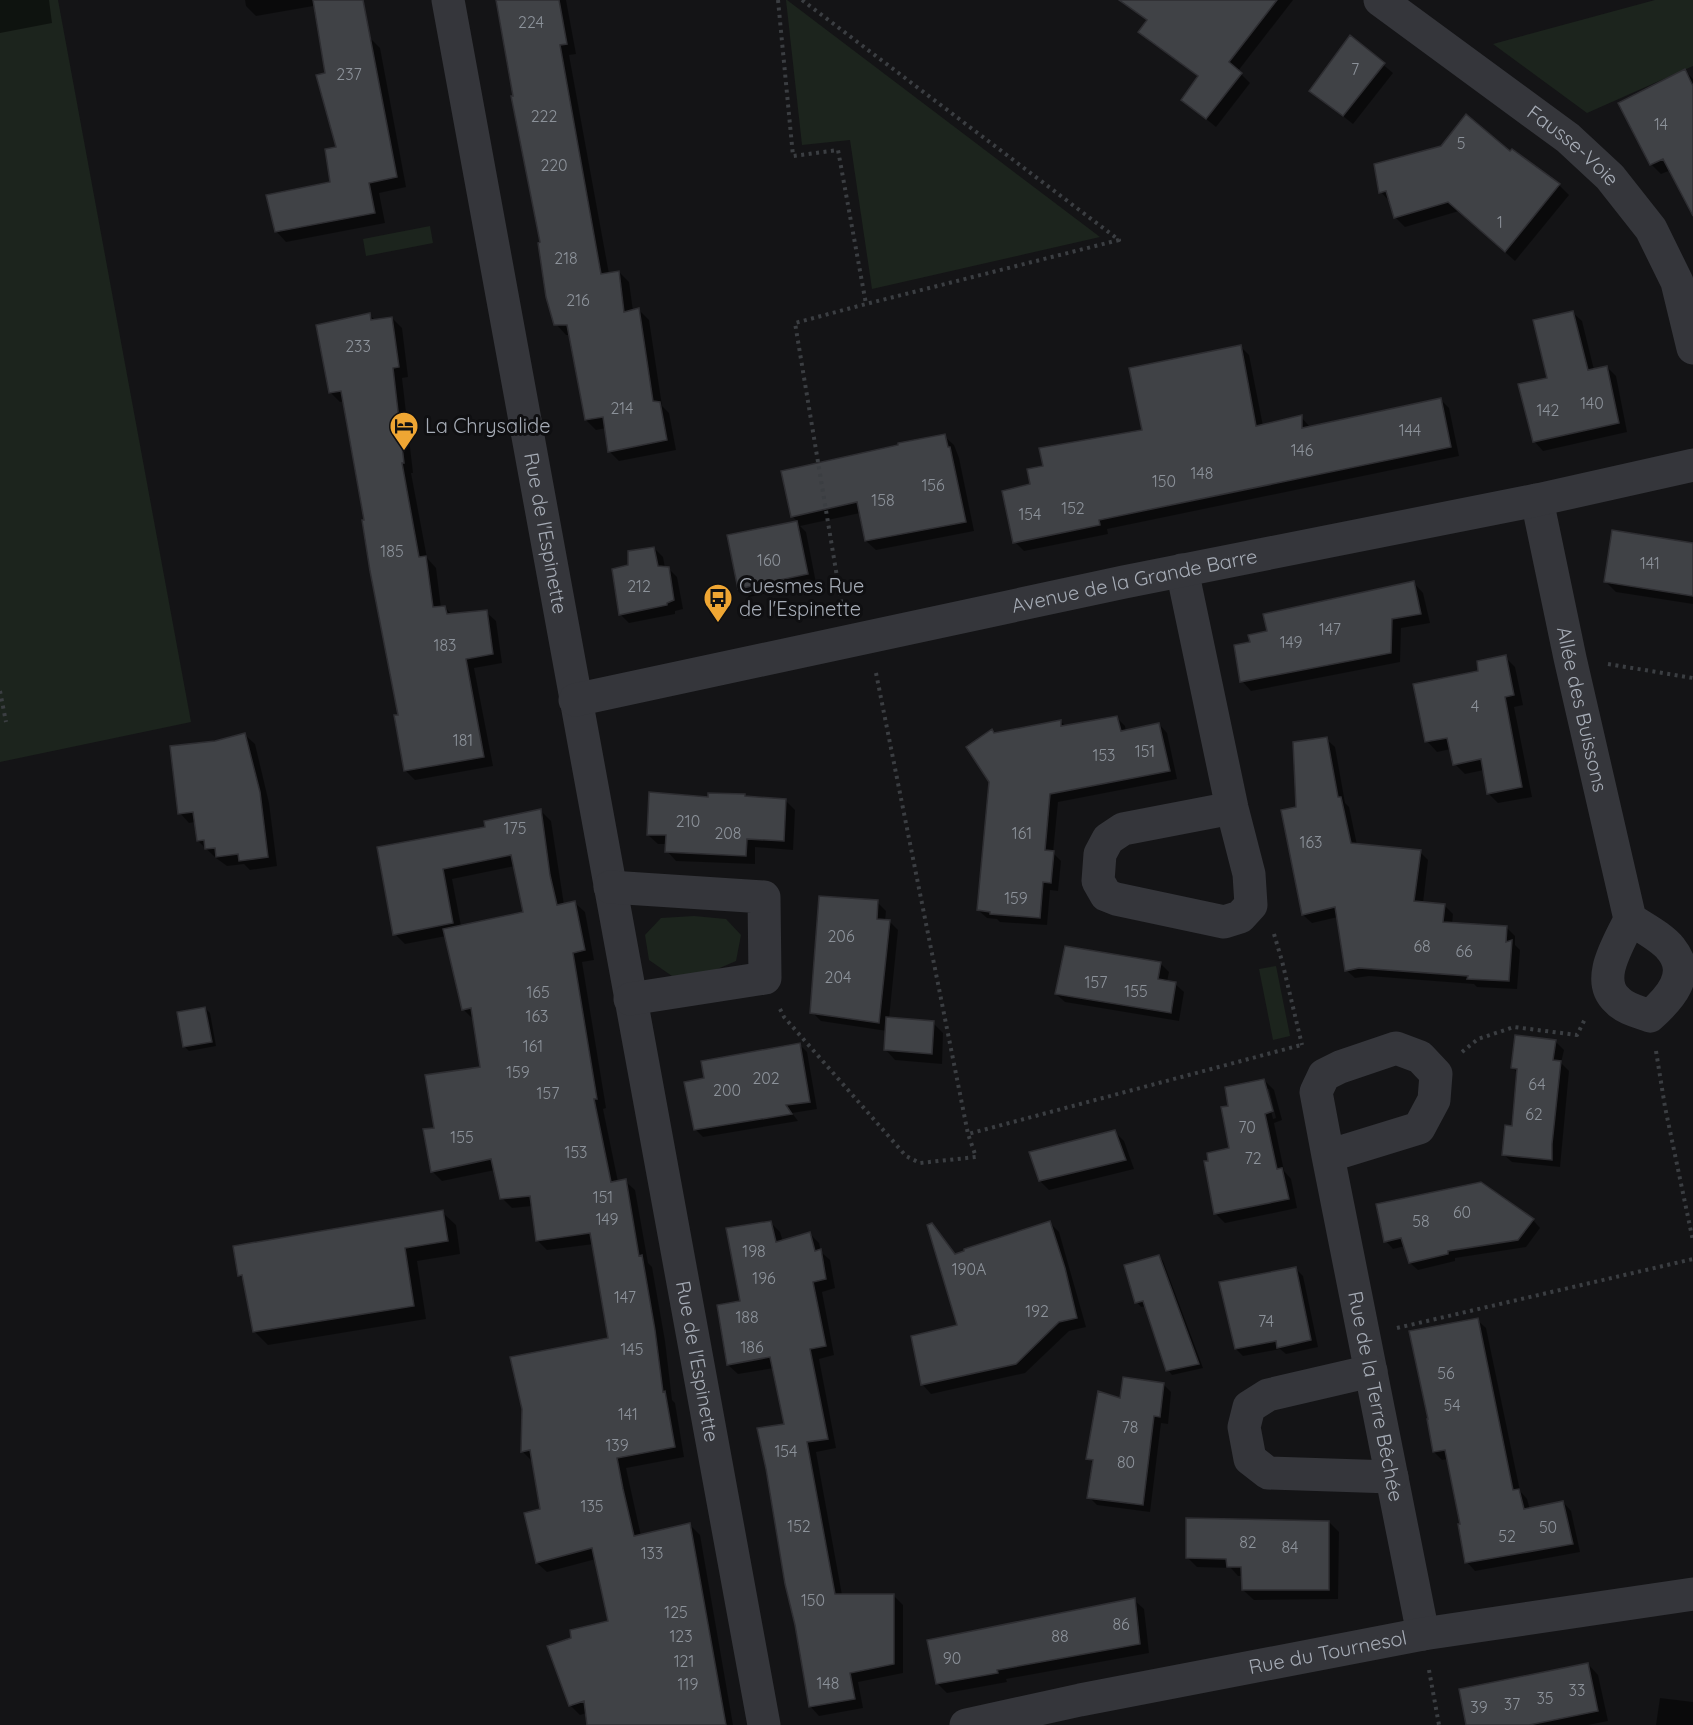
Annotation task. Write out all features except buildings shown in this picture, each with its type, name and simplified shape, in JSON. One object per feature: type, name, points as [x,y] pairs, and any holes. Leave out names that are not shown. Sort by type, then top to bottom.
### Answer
[{"type":"street","name":"Rue de l'Espinette","points":[[448,0],[764,1725]]},
{"type":"street","name":"Fausse-Voie","points":[[1380,0],[1568,138],[1610,177],[1651,229],[1677,282],[1693,348]]},
{"type":"street","name":"Avenue de la Grande Barre","points":[[575,700],[848,640],[1182,570],[1537,500],[1693,465]]},
{"type":"street","name":"Allée des Buissons","points":[[1537,500],[1570,658],[1630,919]]},
{"type":"street","points":[[1182,570],[1232,808],[1249,874],[1251,905],[1240,917],[1224,922],[1106,895],[1098,881],[1101,854],[1108,839],[1123,829],[1232,808]]},
{"type":"street","points":[[610,887],[764,897],[765,978],[630,999]]},
{"type":"street","points":[[1630,919],[1671,949],[1680,967],[1677,983],[1670,998],[1650,1016],[1631,1010],[1617,1001],[1608,988],[1608,968],[1630,919]]},
{"type":"street","name":"Rue de la Terre Bêchée","points":[[1423,1634],[1316,1092],[1324,1075],[1340,1067],[1396,1048],[1420,1057],[1436,1074]]},
{"type":"street","points":[[1328,1156],[1419,1128],[1434,1100],[1436,1074]]},
{"type":"street","points":[[1371,1371],[1268,1395],[1249,1407],[1244,1426],[1250,1459],[1268,1473],[1392,1477]]},
{"type":"street","name":"Rue du Tournesol","points":[[966,1725],[1080,1700],[1423,1634],[1693,1594]]},
{"type":"path","points":[[778,0],[794,156],[838,150],[866,304]]},
{"type":"path","points":[[765,978],[784,1017],[906,1156],[920,1163],[976,1157],[968,1134],[874,662],[848,640],[795,322],[1119,240],[802,0]]},
{"type":"path","points":[[1570,658],[1693,678]]},
{"type":"path","points":[[0,691],[6,722]]},
{"type":"path","points":[[968,1134],[1301,1045],[1276,937]]},
{"type":"path","points":[[1650,1016],[1665,1107],[1693,1241]]},
{"type":"path","points":[[1436,1074],[1478,1040],[1514,1027],[1577,1035]]},
{"type":"path","points":[[1365,1335],[1693,1258]]},
{"type":"path","points":[[1423,1634],[1439,1725]]},
{"type":"shaded area","points":[[0,0],[58,0],[191,722],[0,762]]},
{"type":"shaded area","points":[[786,0],[1100,237],[872,289],[850,140],[802,145]]},
{"type":"shaded area","points":[[1655,0],[1693,0],[1693,66],[1587,113],[1493,44]]},
{"type":"shaded area","points":[[430,226],[433,243],[366,256],[363,239]]},
{"type":"shaded area","points":[[694,916],[726,919],[741,935],[736,961],[708,973],[672,976],[649,960],[645,935],[661,918]]},
{"type":"shaded area","points":[[1276,966],[1290,1036],[1273,1040],[1259,969]]},
{"type":"place","name":"La Chrysalide","points":[[404,452]]},
{"type":"place","name":"Cuesmes Rue de l'Espinette","points":[[718,624]]}]
